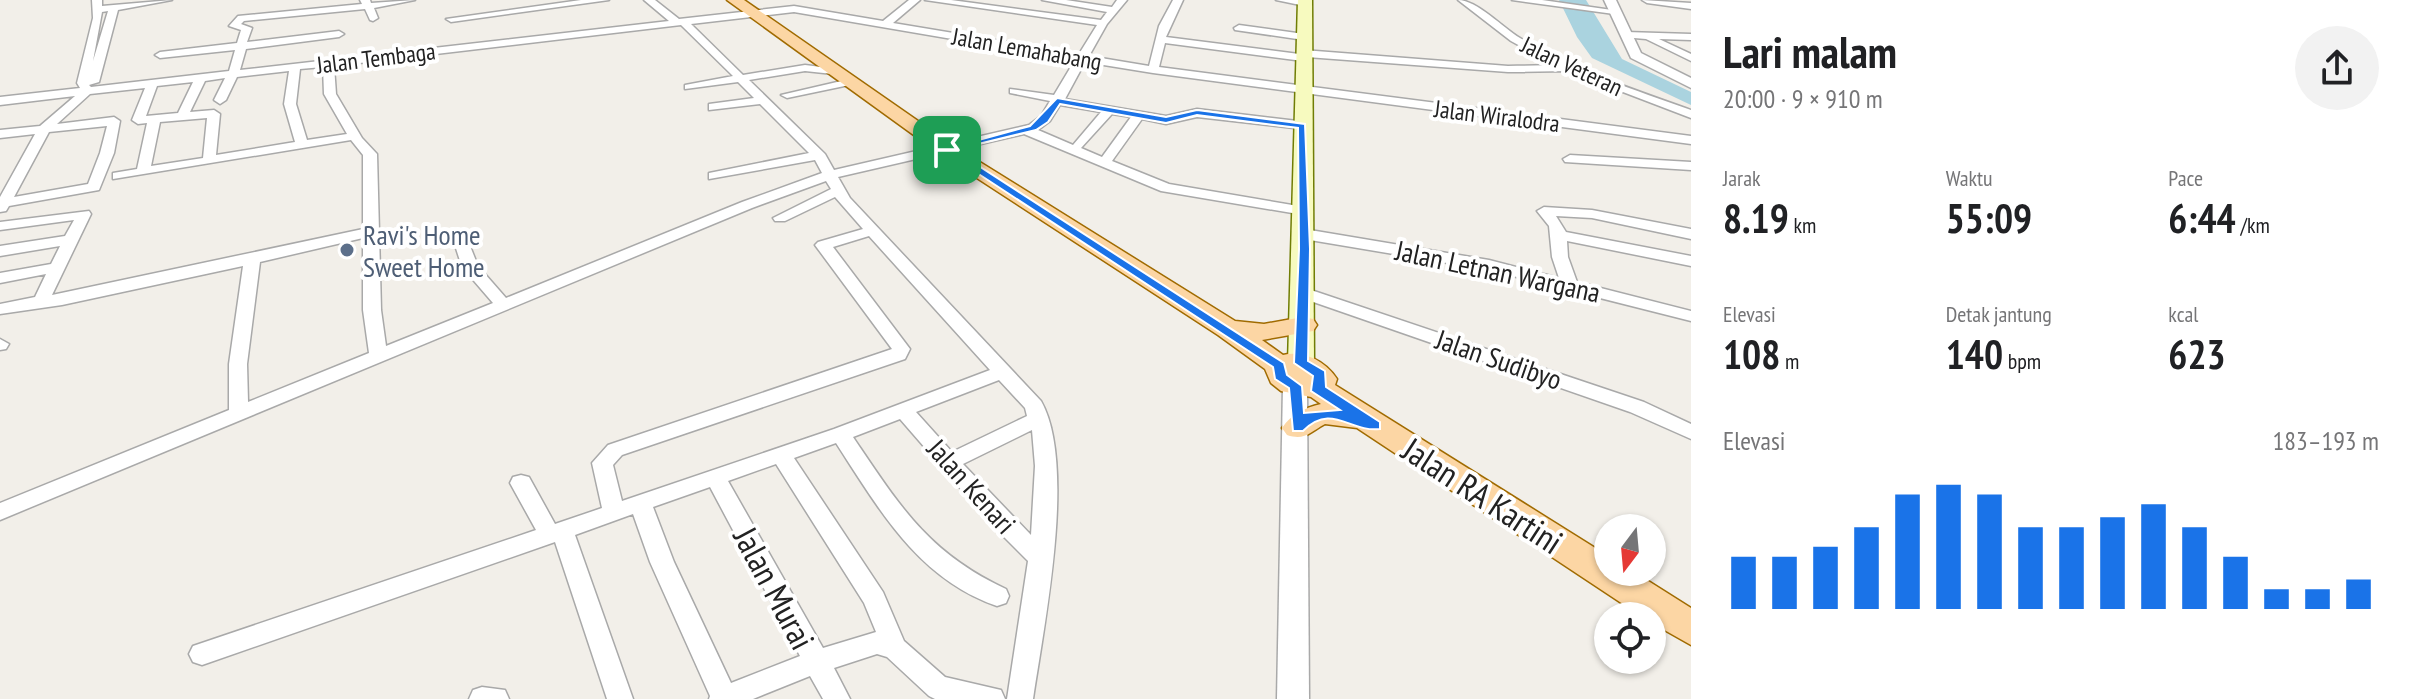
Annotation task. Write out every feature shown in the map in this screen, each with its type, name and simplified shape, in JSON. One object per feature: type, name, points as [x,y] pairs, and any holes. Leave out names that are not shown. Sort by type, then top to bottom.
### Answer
[{"type":"main road","points":[[1298,376],[1305,293],[1302,125],[1305,2]]},
{"type":"main road","name":"Jalan RA Kartini","points":[[743,7],[947,150],[1691,628]]},
{"type":"main road","points":[[1228,329],[1264,332],[1303,325]]},
{"type":"main road","points":[[1298,428],[1308,417],[1335,413],[1375,425]]},
{"type":"street","points":[[87,88],[83,83],[98,9],[112,12],[180,0]]},
{"type":"street","points":[[220,100],[248,30],[234,26],[239,18],[410,0]]},
{"type":"street","points":[[464,47],[451,19],[451,11],[523,0]]},
{"type":"street","points":[[451,19],[604,0]]},
{"type":"street","points":[[649,0],[680,21],[818,155],[834,182],[872,231],[1034,406],[1040,418],[1044,476],[1041,559],[1020,699]]},
{"type":"street","points":[[794,9],[806,0]]},
{"type":"street","points":[[886,24],[915,0]]},
{"type":"street","points":[[930,0],[1103,23]]},
{"type":"street","points":[[1047,0],[1118,5]]},
{"type":"street","points":[[1153,70],[1161,39],[1178,0]]},
{"type":"street","points":[[1281,0],[1305,2]]},
{"type":"street","name":"Jalan Veteran","points":[[1463,0],[1512,38],[1567,68],[1691,114]]},
{"type":"street","points":[[1517,0],[1593,8],[1612,5],[1636,55],[1691,84]]},
{"type":"street","points":[[1647,0],[1691,6]]},
{"type":"street","points":[[366,3],[373,18]]},
{"type":"street","points":[[7,508],[503,304],[834,182],[1030,129],[1045,120],[1103,23],[1118,5]]},
{"type":"street","name":"Jalan Tembaga","points":[[0,101],[87,88],[201,78],[234,71],[295,67],[680,21],[743,7]]},
{"type":"street","name":"Jalan Lemahabang","points":[[743,7],[794,9],[1081,59],[1304,91]]},
{"type":"street","points":[[3,202],[44,129],[94,82],[112,12]]},
{"type":"street","points":[[1239,28],[1303,49]]},
{"type":"street","points":[[160,55],[339,34]]},
{"type":"street","points":[[1626,35],[1691,37]]},
{"type":"street","points":[[1645,36],[1691,58]]},
{"type":"street","points":[[1161,39],[1508,69],[1567,68]]},
{"type":"street","points":[[90,46],[105,44]]},
{"type":"street","points":[[328,63],[330,94],[355,136],[370,154],[372,310],[378,356]]},
{"type":"street","points":[[295,67],[290,104],[302,145]]},
{"type":"street","points":[[689,87],[805,68],[842,77]]},
{"type":"street","points":[[787,95],[842,77]]},
{"type":"street","points":[[182,117],[201,78]]},
{"type":"street","points":[[153,83],[138,120],[216,116],[209,138],[209,160]]},
{"type":"street","points":[[1014,91],[1108,111],[1170,120],[1197,113],[1302,125]]},
{"type":"street","name":"Jalan Wiralodra","points":[[1304,91],[1691,140]]},
{"type":"street","points":[[713,107],[763,100]]},
{"type":"street","points":[[1079,145],[1108,111]]},
{"type":"street","points":[[1108,158],[1138,116]]},
{"type":"street","points":[[0,134],[114,121],[113,135],[95,185],[3,202]]},
{"type":"street","points":[[143,172],[154,121]]},
{"type":"street","points":[[1030,129],[1188,188],[1304,208]]},
{"type":"street","points":[[1030,129],[1138,178],[1183,193],[1304,208]]},
{"type":"street","points":[[118,176],[355,136]]},
{"type":"street","points":[[1653,137],[1691,165]]},
{"type":"street","points":[[714,176],[818,155]]},
{"type":"street","points":[[1570,159],[1691,165]]},
{"type":"street","points":[[780,218],[834,182]]},
{"type":"street","points":[[1569,282],[1560,257],[1556,225],[1544,211],[1592,214],[1691,234]]},
{"type":"street","points":[[0,226],[84,214],[41,301]]},
{"type":"street","points":[[0,309],[62,300],[373,231]]},
{"type":"street","points":[[614,512],[602,463],[615,450],[899,355],[901,349],[824,247],[828,242],[872,231]]},
{"type":"street","name":"Jalan Letnan Wargana","points":[[1304,234],[1437,255],[1569,282],[1691,316]]},
{"type":"street","points":[[1559,235],[1691,261]]},
{"type":"street","points":[[461,239],[470,267],[503,304]]},
{"type":"street","points":[[0,251],[71,240]]},
{"type":"street","points":[[239,413],[238,364],[252,259]]},
{"type":"street","points":[[0,278],[55,268]]},
{"type":"street","name":"Jalan Sudibyo","points":[[1305,293],[1623,402],[1691,432]]},
{"type":"street","points":[[202,654],[841,434],[1003,372]]},
{"type":"street","points":[[1293,699],[1298,376]]},
{"type":"street","name":"Jalan Kenari","points":[[904,411],[1041,559]]},
{"type":"street","points":[[949,462],[1040,418]]},
{"type":"street","points":[[841,434],[928,556],[967,585],[997,596]]},
{"type":"street","points":[[781,455],[874,599],[895,648],[943,694],[992,699]]},
{"type":"street","name":"Jalan Murai","points":[[715,477],[837,699]]},
{"type":"street","points":[[521,483],[556,532],[620,699]]},
{"type":"street","points":[[640,503],[662,562],[724,699],[815,662],[871,644],[895,648]]},
{"type":"street","points":[[482,699],[496,699]]},
{"type":"water","points":[[1559,0],[1586,0],[1622,59],[1691,92],[1691,105],[1592,58],[1577,37]]},
{"type":"place","name":"Ravi's Home Sweet Home","points":[[347,250]]},
{"type":"route","points":[[1057,101],[1166,120],[1185,113],[1197,113],[1302,125],[1305,293],[1301,363],[1320,374],[1321,384],[1316,387],[1375,425],[1335,413],[1308,417],[1298,428],[1295,386],[1280,376],[1280,366],[1228,329],[947,150],[1033,128],[1045,120],[1057,101]]}]
